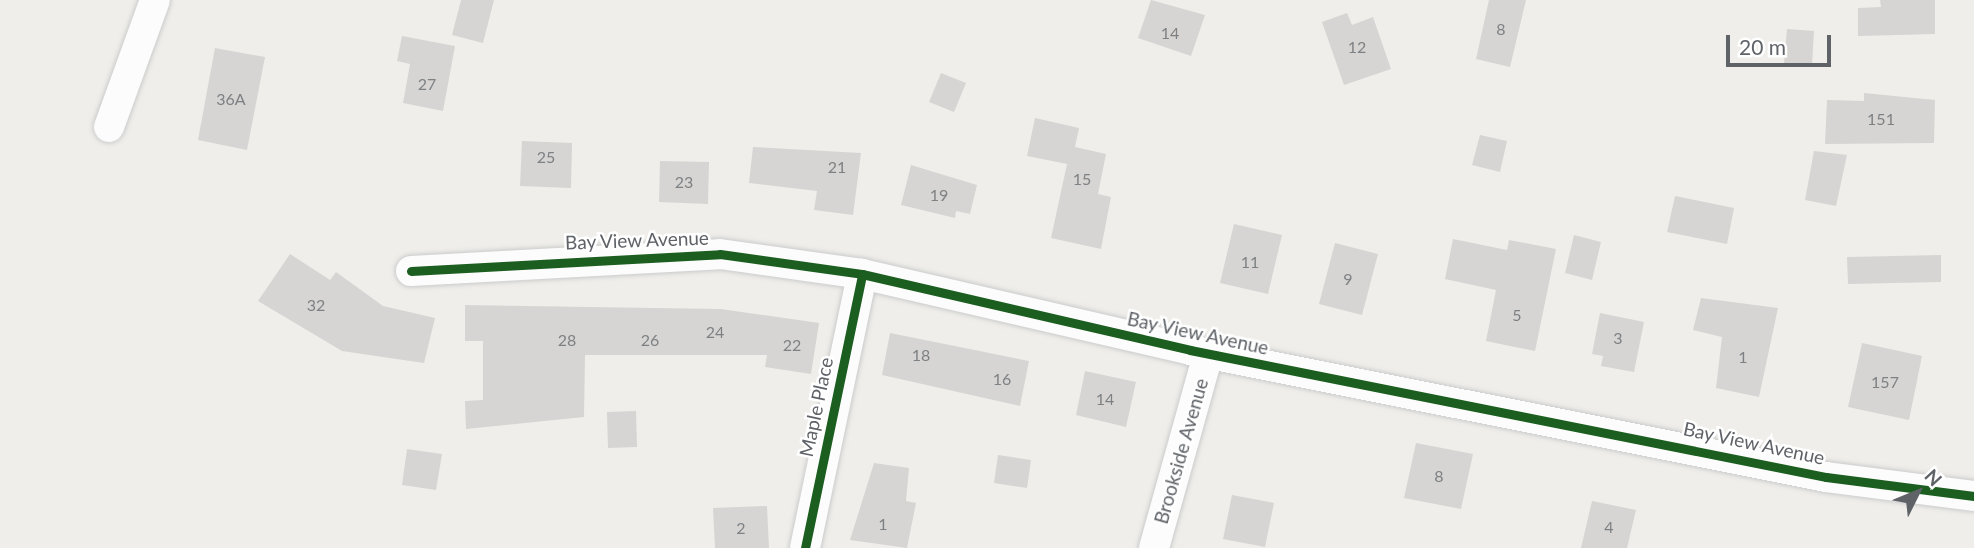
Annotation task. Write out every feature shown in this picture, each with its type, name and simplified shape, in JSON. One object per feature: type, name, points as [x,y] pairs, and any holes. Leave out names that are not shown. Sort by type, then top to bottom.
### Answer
[{"type":"street","points":[[109,127],[155,0]]},
{"type":"street","name":"Bay View Avenue","points":[[411,271],[720,254],[862,274],[1208,354],[1826,477],[1974,496]]},
{"type":"street","name":"Maple Place","points":[[805,548],[862,274]]},
{"type":"street","name":"Brookside Avenue","points":[[1154,548],[1208,354]]},
{"type":"building","points":[[461,0],[494,0],[483,43],[452,35]]},
{"type":"building","points":[[1151,0],[1205,15],[1191,56],[1138,38]]},
{"type":"building","points":[[1489,0],[1526,0],[1510,67],[1476,59]]},
{"type":"building","points":[[1880,0],[1935,0],[1935,34],[1858,36],[1858,8],[1881,7]]},
{"type":"building","points":[[1347,13],[1352,25],[1373,17],[1391,69],[1344,85],[1322,22]]},
{"type":"building","points":[[1787,29],[1814,31],[1812,65],[1784,63]]},
{"type":"building","points":[[402,36],[455,46],[443,111],[403,103],[410,64],[397,61]]},
{"type":"building","points":[[215,48],[265,57],[247,150],[198,140]]},
{"type":"building","points":[[941,73],[966,83],[954,112],[929,102]]},
{"type":"building","points":[[1864,93],[1935,100],[1934,143],[1825,144],[1827,100],[1864,101]]},
{"type":"building","points":[[1035,118],[1079,128],[1075,147],[1106,154],[1098,194],[1111,197],[1101,249],[1051,238],[1067,164],[1027,156]]},
{"type":"building","points":[[1480,135],[1507,141],[1500,172],[1472,165]]},
{"type":"building","points":[[522,141],[572,143],[571,188],[520,186]]},
{"type":"building","points":[[753,147],[861,153],[853,215],[814,210],[817,191],[749,183]]},
{"type":"building","points":[[1814,151],[1847,155],[1836,206],[1805,200]]},
{"type":"building","points":[[660,161],[709,162],[708,204],[659,202]]},
{"type":"building","points":[[911,165],[977,185],[970,214],[956,211],[955,218],[901,205]]},
{"type":"building","points":[[1675,196],[1734,208],[1727,244],[1667,232]]},
{"type":"building","points":[[1234,224],[1282,235],[1268,294],[1220,283]]},
{"type":"building","points":[[1574,235],[1601,242],[1592,280],[1565,273]]},
{"type":"building","points":[[1453,239],[1507,250],[1509,240],[1556,249],[1535,351],[1486,341],[1496,290],[1445,279]]},
{"type":"building","points":[[1335,243],[1378,254],[1362,315],[1319,304]]},
{"type":"building","points":[[290,254],[330,280],[336,272],[383,306],[435,318],[424,363],[342,351],[258,301]]},
{"type":"building","points":[[1941,255],[1941,282],[1848,284],[1847,257]]},
{"type":"building","points":[[1701,298],[1778,308],[1759,397],[1716,388],[1722,337],[1693,330]]},
{"type":"building","points":[[465,305],[721,309],[819,323],[811,374],[765,367],[767,355],[585,355],[584,417],[466,429],[465,401],[483,400],[483,341],[465,341]]},
{"type":"building","points":[[1600,313],[1644,322],[1634,372],[1601,366],[1603,356],[1592,354]]},
{"type":"building","points":[[890,333],[1029,361],[1020,406],[882,375]]},
{"type":"building","points":[[1862,343],[1922,356],[1909,420],[1848,407]]},
{"type":"building","points":[[1085,371],[1136,382],[1126,427],[1076,415]]},
{"type":"building","points":[[636,411],[637,447],[608,448],[607,412]]},
{"type":"building","points":[[1416,443],[1473,454],[1461,509],[1404,498]]},
{"type":"building","points":[[407,449],[442,454],[436,490],[402,485]]},
{"type":"building","points":[[998,455],[1031,460],[1027,488],[994,483]]},
{"type":"building","points":[[874,463],[909,468],[906,501],[916,503],[907,548],[850,540]]},
{"type":"building","points":[[1232,495],[1274,503],[1265,547],[1223,539]]},
{"type":"building","points":[[1592,501],[1636,510],[1627,548],[1581,548]]},
{"type":"building","points":[[767,506],[769,548],[715,548],[713,508]]},
{"type":"cycle path","points":[[411,271],[720,254],[862,274],[1190,350],[1826,477],[1974,496]]},
{"type":"cycle path","points":[[805,548],[862,274]]}]
